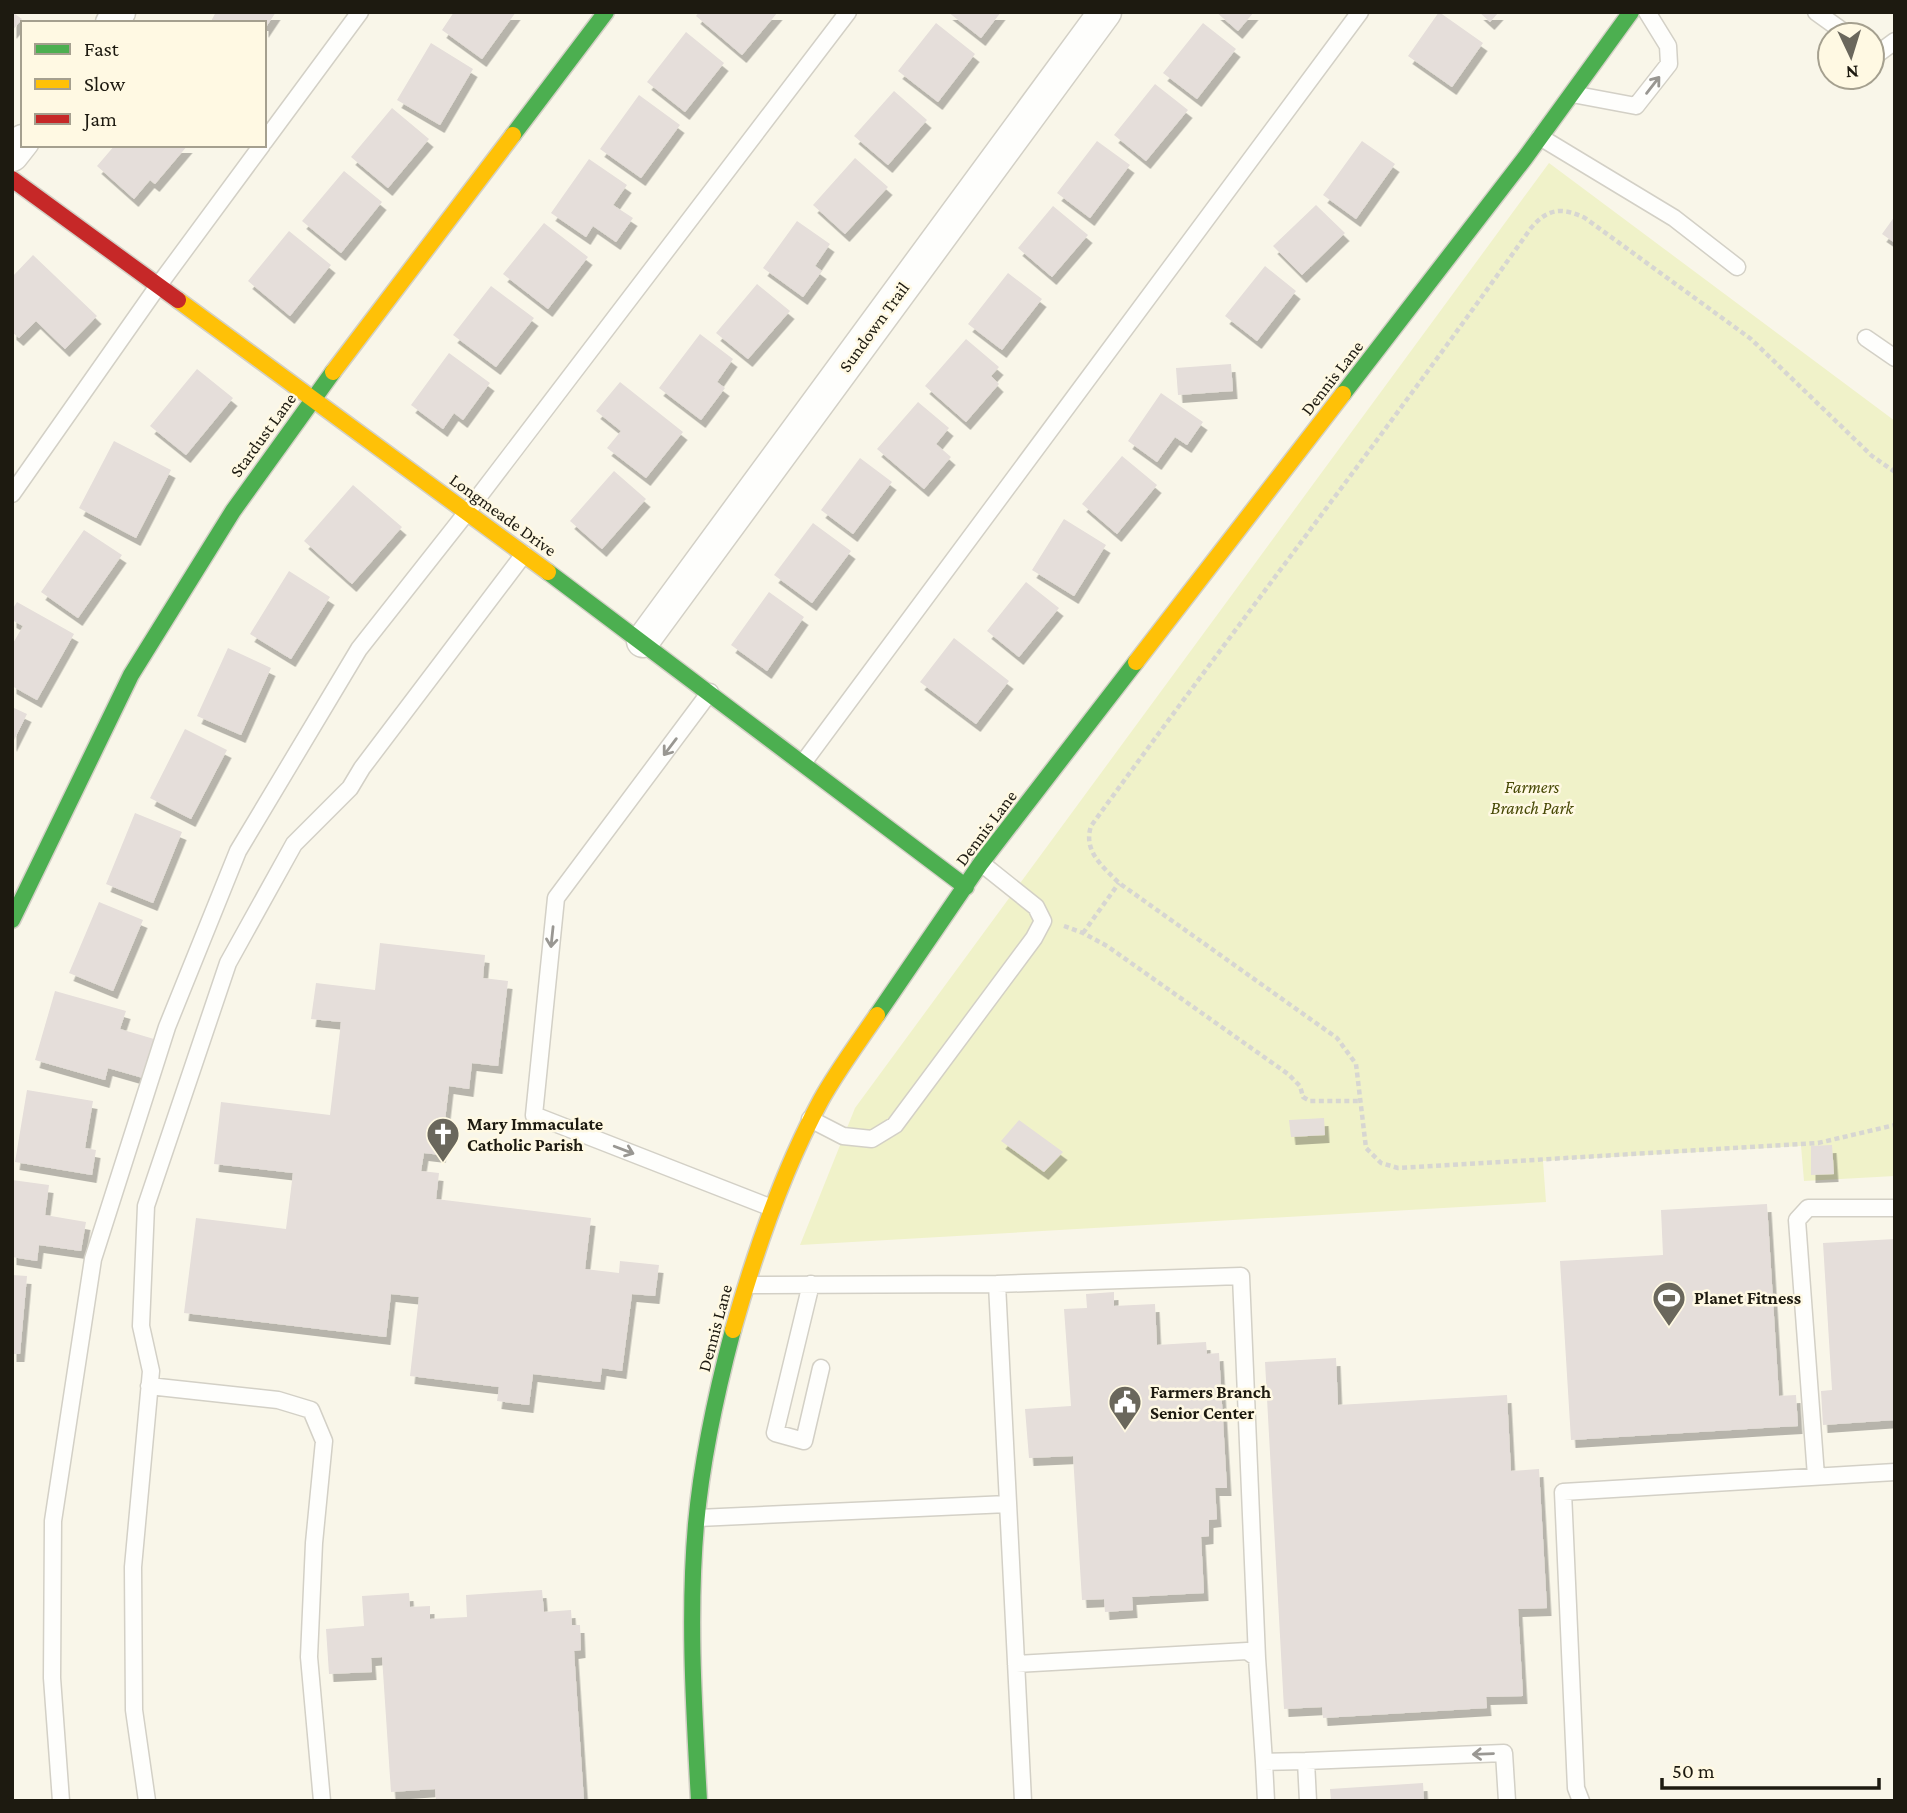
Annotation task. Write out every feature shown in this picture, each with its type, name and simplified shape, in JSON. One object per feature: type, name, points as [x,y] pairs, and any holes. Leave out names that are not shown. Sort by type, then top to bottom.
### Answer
[{"type":"street","name":"Stardust Lane","points":[[12,920],[131,675],[233,511],[312,399],[606,12]]},
{"type":"street","name":"Sundown Trail","points":[[643,641],[1105,12]]},
{"type":"street","name":"Dennis Lane","points":[[699,1801],[693,1692],[693,1561],[706,1442],[728,1347],[746,1285],[780,1184],[810,1119],[832,1082],[981,863],[1540,137],[1631,12]]},
{"type":"street","name":"Longmeade Drive","points":[[12,179],[643,641],[967,887]]},
{"type":"lane","points":[[266,140],[360,12]]},
{"type":"lane","points":[[61,1801],[52,1678],[53,1521],[93,1259],[167,1027],[238,851],[359,649],[467,512],[848,12]]},
{"type":"lane","points":[[803,763],[1360,12]]},
{"type":"lane","points":[[1572,94],[1636,106],[1669,64],[1668,46],[1647,12]]},
{"type":"lane","points":[[1540,137],[1674,218],[1737,267]]},
{"type":"lane","points":[[12,494],[158,286],[261,147]]},
{"type":"lane","points":[[1866,338],[1895,358]]},
{"type":"lane","points":[[147,1801],[134,1710],[133,1567],[151,1371],[141,1326],[146,1206],[228,963],[294,844],[350,788],[362,768],[524,554]]},
{"type":"lane","points":[[710,692],[556,898],[534,1115],[772,1208]]},
{"type":"lane","points":[[810,1119],[843,1136],[872,1139],[895,1125],[1034,938],[1043,922],[1036,907],[981,863]]},
{"type":"lane","points":[[1815,1476],[1797,1220],[1808,1208],[1895,1208]]},
{"type":"lane","points":[[746,1285],[997,1284],[1241,1276],[1257,1658],[1266,1801]]},
{"type":"lane","points":[[811,1284],[775,1433],[804,1441],[821,1368]]},
{"type":"lane","points":[[997,1284],[1023,1801]]},
{"type":"lane","points":[[149,1386],[278,1400],[311,1410],[324,1441],[314,1543],[309,1657],[321,1801]]},
{"type":"lane","points":[[1581,1801],[1576,1788],[1563,1492],[1895,1472]]},
{"type":"lane","points":[[698,1518],[1008,1504]]},
{"type":"lane","points":[[1016,1664],[1247,1651],[1257,1658]]},
{"type":"lane","points":[[1264,1762],[1504,1754],[1507,1801]]},
{"type":"lane","points":[[1306,1761],[1308,1801]]},
{"type":"path","points":[[1895,472],[1872,456],[1751,339],[1585,218],[1570,211],[1553,210],[1541,217],[1531,228],[1424,379],[1091,826],[1087,838],[1102,866],[1119,883],[1337,1038],[1356,1064],[1366,1149],[1381,1163],[1398,1168],[1818,1143],[1895,1125]]},
{"type":"path","points":[[1119,883],[1083,933],[1107,946],[1288,1074],[1300,1086],[1303,1097],[1310,1101],[1361,1101]]},
{"type":"green space","name":"Farmers Branch Park","points":[[1549,163],[1895,421],[1895,1176],[1804,1181],[1801,1146],[1543,1161],[1546,1202],[800,1245],[855,1108]]},
{"type":"building","points":[[12,12],[22,19],[12,31]]},
{"type":"building","points":[[216,12],[276,12],[266,27],[266,21],[211,21]]},
{"type":"building","points":[[454,12],[516,12],[482,59],[442,30]]},
{"type":"building","points":[[699,12],[778,12],[742,55],[696,16]]},
{"type":"building","points":[[948,12],[1001,12],[981,38]]},
{"type":"building","points":[[1216,12],[1254,12],[1238,31]]},
{"type":"building","points":[[1439,12],[1483,43],[1452,87],[1408,56]]},
{"type":"building","points":[[1479,12],[1499,12],[1490,22]]},
{"type":"building","points":[[936,23],[975,54],[938,102],[898,71]]},
{"type":"building","points":[[1203,23],[1236,49],[1197,99],[1163,73]]},
{"type":"building","points":[[686,32],[724,63],[685,112],[647,82]]},
{"type":"building","points":[[431,43],[473,69],[440,125],[397,100]]},
{"type":"building","points":[[1155,84],[1188,110],[1146,161],[1114,135]]},
{"type":"building","points":[[894,91],[927,120],[888,165],[854,136]]},
{"type":"building","points":[[639,95],[680,125],[641,178],[600,149]]},
{"type":"building","points":[[392,108],[429,139],[388,188],[351,157]]},
{"type":"building","points":[[1097,141],[1130,165],[1090,218],[1057,193]]},
{"type":"building","points":[[1362,141],[1395,164],[1356,219],[1323,195]]},
{"type":"building","points":[[113,147],[186,147],[155,184],[150,180],[134,199],[97,166]]},
{"type":"building","points":[[855,158],[888,187],[845,234],[813,205]]},
{"type":"building","points":[[589,159],[627,185],[613,205],[633,218],[616,242],[593,226],[586,237],[551,213]]},
{"type":"building","points":[[344,171],[382,202],[341,253],[302,221]]},
{"type":"building","points":[[1316,205],[1345,233],[1302,275],[1273,246]]},
{"type":"building","points":[[1053,206],[1088,235],[1052,277],[1018,248]]},
{"type":"building","points":[[1895,216],[1895,243],[1882,234]]},
{"type":"building","points":[[797,221],[830,244],[815,266],[822,271],[803,297],[763,268]]},
{"type":"building","points":[[544,223],[588,257],[548,309],[503,274]]},
{"type":"building","points":[[289,231],[331,265],[290,316],[248,281]]},
{"type":"building","points":[[33,255],[97,316],[65,349],[36,321],[19,338],[12,332],[12,277]]},
{"type":"building","points":[[1265,266],[1296,291],[1257,341],[1225,316]]},
{"type":"building","points":[[1008,273],[1042,299],[1002,350],[968,324]]},
{"type":"building","points":[[757,284],[790,311],[748,359],[716,333]]},
{"type":"building","points":[[491,286],[534,318],[496,367],[453,335]]},
{"type":"building","points":[[700,334],[733,359],[717,382],[725,388],[701,420],[659,388]]},
{"type":"building","points":[[966,339],[999,367],[991,376],[999,384],[966,422],[925,386]]},
{"type":"building","points":[[449,353],[490,383],[463,420],[454,413],[443,429],[411,405]]},
{"type":"building","points":[[1231,364],[1233,391],[1178,395],[1176,368]]},
{"type":"building","points":[[197,369],[233,398],[186,455],[150,426]]},
{"type":"building","points":[[620,382],[683,432],[646,478],[607,448],[621,431],[596,411]]},
{"type":"building","points":[[1161,393],[1203,422],[1187,445],[1175,437],[1157,462],[1128,441]]},
{"type":"building","points":[[918,402],[949,428],[936,444],[951,457],[924,489],[877,449]]},
{"type":"building","points":[[114,441],[171,470],[136,538],[79,508]]},
{"type":"building","points":[[1122,456],[1157,485],[1117,534],[1082,504]]},
{"type":"building","points":[[860,458],[892,482],[853,534],[821,510]]},
{"type":"building","points":[[614,471],[646,499],[602,549],[570,521]]},
{"type":"building","points":[[353,485],[402,527],[352,584],[304,541]]},
{"type":"building","points":[[1064,519],[1106,545],[1074,596],[1032,570]]},
{"type":"building","points":[[813,523],[851,551],[812,603],[774,575]]},
{"type":"building","points":[[84,530],[122,555],[78,618],[41,592]]},
{"type":"building","points":[[289,571],[330,597],[291,659],[250,634]]},
{"type":"building","points":[[1026,582],[1059,608],[1019,657],[987,631]]},
{"type":"building","points":[[769,592],[804,617],[767,671],[731,645]]},
{"type":"building","points":[[17,602],[74,634],[37,700],[12,686],[12,645],[23,626],[12,620],[12,610]]},
{"type":"building","points":[[954,638],[1009,681],[976,724],[920,682]]},
{"type":"building","points":[[228,648],[271,668],[241,735],[197,716]]},
{"type":"building","points":[[12,707],[27,714],[12,744]]},
{"type":"building","points":[[185,729],[227,750],[191,819],[150,798]]},
{"type":"building","points":[[135,813],[182,832],[153,903],[106,884]]},
{"type":"building","points":[[99,902],[143,920],[113,991],[69,973]]},
{"type":"building","points":[[380,943],[485,955],[483,978],[508,981],[498,1066],[472,1063],[469,1089],[449,1086],[441,1155],[424,1153],[421,1171],[439,1173],[436,1199],[591,1218],[585,1269],[619,1273],[620,1261],[659,1265],[655,1296],[632,1294],[622,1371],[602,1368],[600,1382],[533,1374],[529,1405],[497,1401],[499,1387],[410,1376],[419,1297],[391,1294],[386,1337],[184,1313],[196,1218],[286,1229],[293,1173],[214,1164],[221,1102],[330,1115],[341,1022],[311,1019],[316,983],[375,990]]},
{"type":"building","points":[[55,991],[126,1011],[120,1029],[154,1039],[143,1078],[108,1068],[105,1080],[35,1060]]},
{"type":"building","points":[[27,1090],[93,1101],[85,1148],[96,1150],[92,1175],[15,1162]]},
{"type":"building","points":[[1324,1118],[1325,1135],[1291,1137],[1289,1120]]},
{"type":"building","points":[[1019,1120],[1063,1152],[1044,1172],[1001,1141]]},
{"type":"building","points":[[1832,1145],[1834,1174],[1811,1175],[1811,1146]]},
{"type":"building","points":[[12,1180],[49,1185],[45,1215],[86,1222],[81,1251],[39,1245],[37,1261],[12,1257]]},
{"type":"building","name":"Planet Fitness","points":[[1767,1204],[1779,1396],[1796,1395],[1798,1426],[1571,1440],[1560,1261],[1663,1255],[1661,1210]]},
{"type":"building","points":[[1895,1239],[1895,1420],[1823,1425],[1821,1391],[1832,1390],[1823,1243]]},
{"type":"building","points":[[12,1275],[27,1276],[20,1354],[12,1354]]},
{"type":"building","name":"Farmers Branch Senior Center","points":[[1114,1292],[1114,1306],[1155,1304],[1157,1345],[1206,1342],[1207,1354],[1219,1353],[1227,1488],[1215,1488],[1217,1519],[1209,1520],[1209,1536],[1201,1537],[1204,1593],[1132,1597],[1133,1610],[1105,1612],[1104,1599],[1082,1600],[1073,1456],[1029,1458],[1025,1409],[1071,1406],[1064,1309],[1087,1308],[1086,1294]]},
{"type":"building","points":[[1336,1358],[1338,1405],[1507,1395],[1511,1471],[1539,1469],[1547,1608],[1518,1609],[1523,1696],[1486,1697],[1487,1708],[1323,1718],[1322,1707],[1284,1709],[1265,1362]]},
{"type":"building","points":[[542,1590],[544,1612],[571,1610],[572,1625],[580,1625],[581,1650],[574,1651],[584,1801],[436,1801],[435,1789],[391,1792],[382,1657],[371,1658],[372,1672],[329,1674],[326,1629],[364,1626],[362,1596],[409,1593],[410,1607],[430,1606],[430,1619],[467,1617],[466,1595]]},
{"type":"building","points":[[1423,1783],[1424,1801],[1331,1801],[1330,1789]]},
{"type":"traffic: fast","points":[[513,135],[606,12]]},
{"type":"traffic: fast","points":[[1343,394],[1525,158],[1631,12]]},
{"type":"traffic: fast","points":[[12,920],[131,675],[233,511],[333,372]]},
{"type":"traffic: fast","points":[[548,572],[966,887]]},
{"type":"traffic: fast","points":[[877,1015],[981,863],[1136,662]]},
{"type":"traffic: fast","points":[[699,1801],[692,1628],[696,1524],[710,1426],[733,1330]]},
{"type":"traffic: slow","points":[[333,372],[513,135]]},
{"type":"traffic: slow","points":[[178,300],[548,572]]},
{"type":"traffic: slow","points":[[1136,662],[1343,394]]},
{"type":"traffic: slow","points":[[733,1330],[760,1242],[794,1155],[827,1089],[877,1015]]},
{"type":"traffic: jam","points":[[12,179],[178,300]]},
{"type":"place","name":"Mary Immaculate Catholic Parish","points":[[443,1164]]},
{"type":"place","name":"Planet Fitness","points":[[1669,1328]]},
{"type":"place","name":"Farmers Branch Senior Center","points":[[1125,1432]]}]
